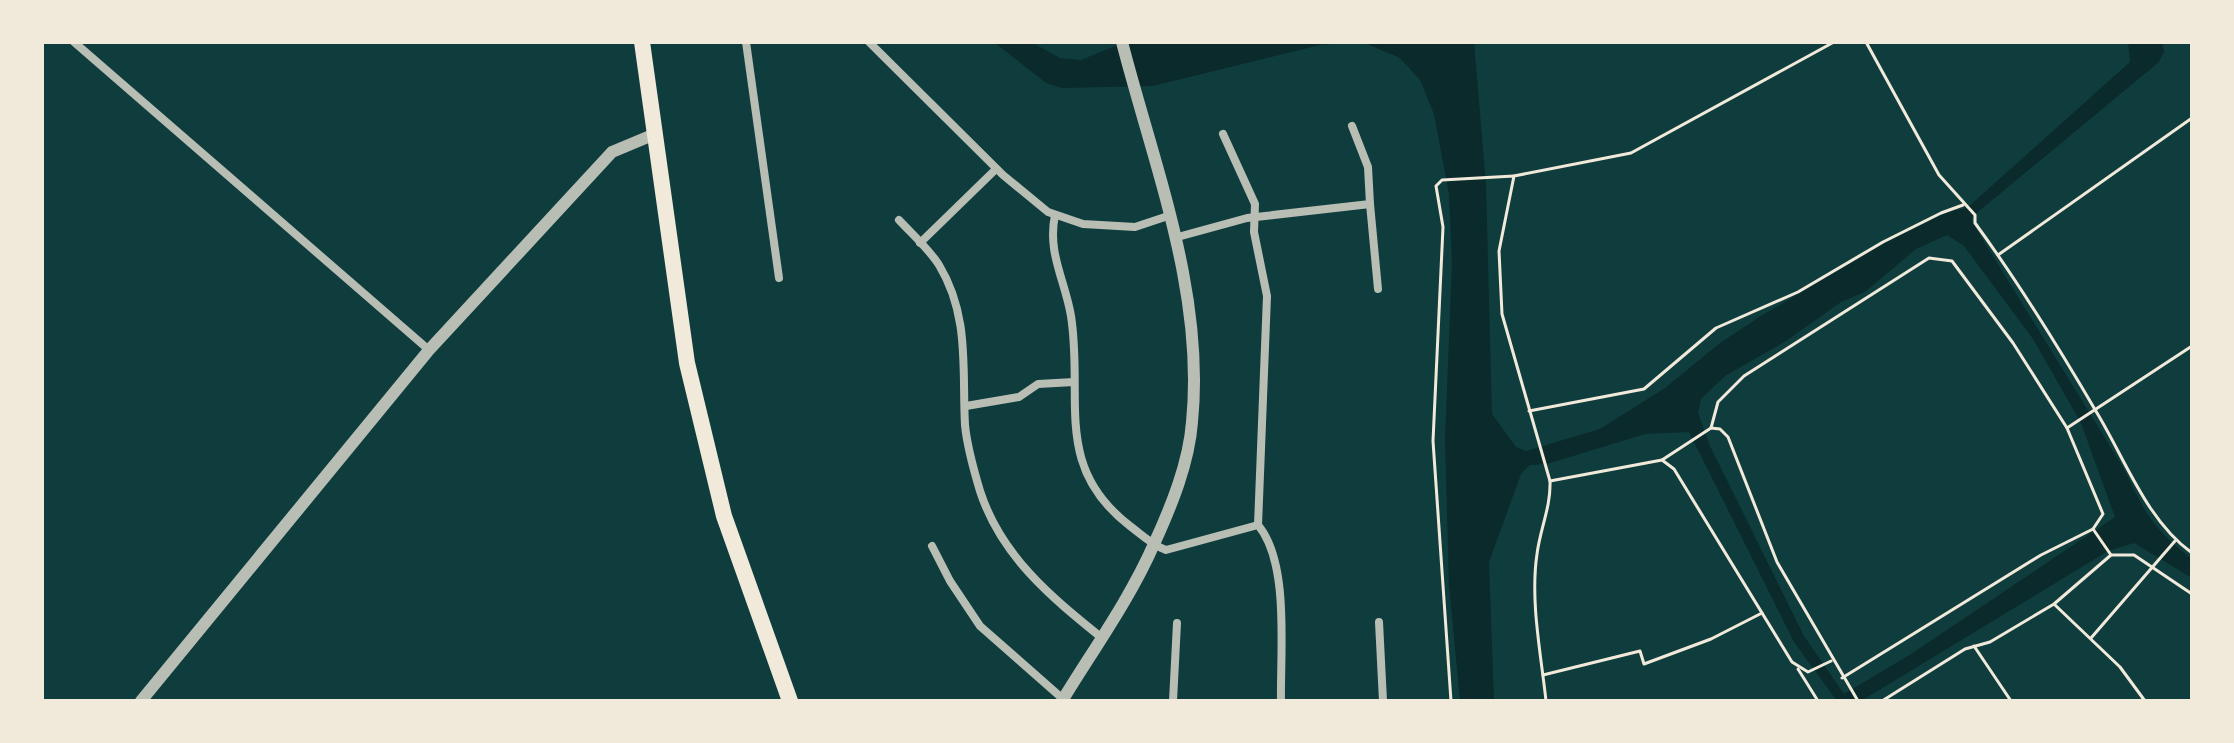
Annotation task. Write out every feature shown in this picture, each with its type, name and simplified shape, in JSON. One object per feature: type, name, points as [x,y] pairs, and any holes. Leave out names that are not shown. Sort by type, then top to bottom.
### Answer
[{"type":"main road","points":[[642,42],[691,378],[724,516],[790,701]]},
{"type":"street","points":[[74,42],[429,350]]},
{"type":"street","points":[[746,42],[779,278]]},
{"type":"street","points":[[869,42],[996,169],[1055,215],[1083,224],[1135,227],[1168,216]]},
{"type":"street","points":[[932,546],[950,581],[980,626],[1062,700],[1102,638],[1154,545],[1179,481],[1192,425],[1195,365],[1190,300],[1122,42]]},
{"type":"street","points":[[1352,126],[1368,167],[1378,289]]},
{"type":"street","points":[[141,701],[429,350],[612,152],[655,134]]},
{"type":"street","points":[[1223,134],[1255,204],[1254,232],[1267,296],[1258,525],[1272,549],[1278,573],[1281,701]]},
{"type":"street","points":[[920,243],[996,169]]},
{"type":"street","points":[[1174,238],[1255,216],[1370,204]]},
{"type":"street","points":[[1055,215],[1050,236],[1071,315],[1075,435],[1089,480],[1105,507],[1154,545],[1166,550],[1258,525]]},
{"type":"street","points":[[899,220],[938,264],[951,292],[966,364],[965,427],[981,493],[1006,544],[1029,576],[1055,602],[1102,638]]},
{"type":"street","points":[[966,406],[1019,397],[1038,384],[1074,382]]},
{"type":"street","points":[[1379,622],[1383,701]]},
{"type":"street","points":[[1173,701],[1177,623]]},
{"type":"path","points":[[1451,701],[1433,441],[1443,227],[1436,186],[1442,180],[1514,176],[1631,153],[1834,42]]},
{"type":"path","points":[[1866,42],[1939,175],[1975,215],[1975,223],[2096,411],[2150,507],[2175,541],[2192,553]]},
{"type":"path","points":[[1998,255],[2192,118]]},
{"type":"path","points":[[1514,176],[1499,251],[1502,314],[1550,481],[1550,497],[1537,553],[1535,595],[1546,701]]},
{"type":"path","points":[[1529,411],[1644,389],[1716,328],[1798,292],[1883,242],[1963,205]]},
{"type":"path","points":[[1711,428],[1718,402],[1744,376],[1929,258],[1952,261],[2013,343],[2067,428],[2101,503],[2103,514],[2093,529],[2041,555],[1842,678]]},
{"type":"path","points":[[2067,428],[2192,346]]},
{"type":"path","points":[[1550,481],[1662,460],[1711,428],[1720,429],[1728,437],[1777,562],[1829,662],[1858,701]]},
{"type":"path","points":[[1662,460],[1674,469],[1818,701]]},
{"type":"path","points":[[2093,529],[2111,555]]},
{"type":"path","points":[[2090,639],[2175,541]]},
{"type":"path","points":[[1882,701],[1974,646],[1990,642],[2054,604],[2111,555],[2134,555],[2192,594]]},
{"type":"path","points":[[2054,604],[2120,667],[2145,701]]},
{"type":"path","points":[[1543,675],[1640,651],[1644,664],[1711,639],[1762,613]]},
{"type":"path","points":[[1974,646],[2011,701]]},
{"type":"path","points":[[1796,665],[1808,672],[1829,662]]},
{"type":"water","points":[[994,42],[1031,42],[1060,58],[1081,60],[1125,42],[1359,42],[1320,45],[1153,86],[1062,88],[1046,83]]},
{"type":"water","points":[[1362,42],[1474,42],[1486,185],[1492,414],[1516,447],[1526,451],[1600,429],[1665,388],[1720,343],[1761,316],[1884,243],[1950,211],[1967,208],[2130,62],[2128,42],[2162,42],[2164,51],[2159,62],[1973,216],[1972,222],[2124,469],[2144,509],[2159,529],[2192,559],[2192,578],[2134,543],[2108,551],[1861,701],[1837,701],[1794,642],[1689,432],[1645,434],[1547,464],[1530,465],[1521,474],[1489,562],[1494,701],[1460,701],[1449,584],[1445,439],[1452,262],[1449,194],[1434,114],[1420,80],[1400,58]],"holes":[[[1947,235],[1964,246],[2033,339],[2081,423],[2115,517],[1911,654],[1844,694],[1804,636],[1710,446],[1698,413],[1701,399],[1725,376],[1786,341],[1841,302],[1865,292],[1916,249]]]}]
